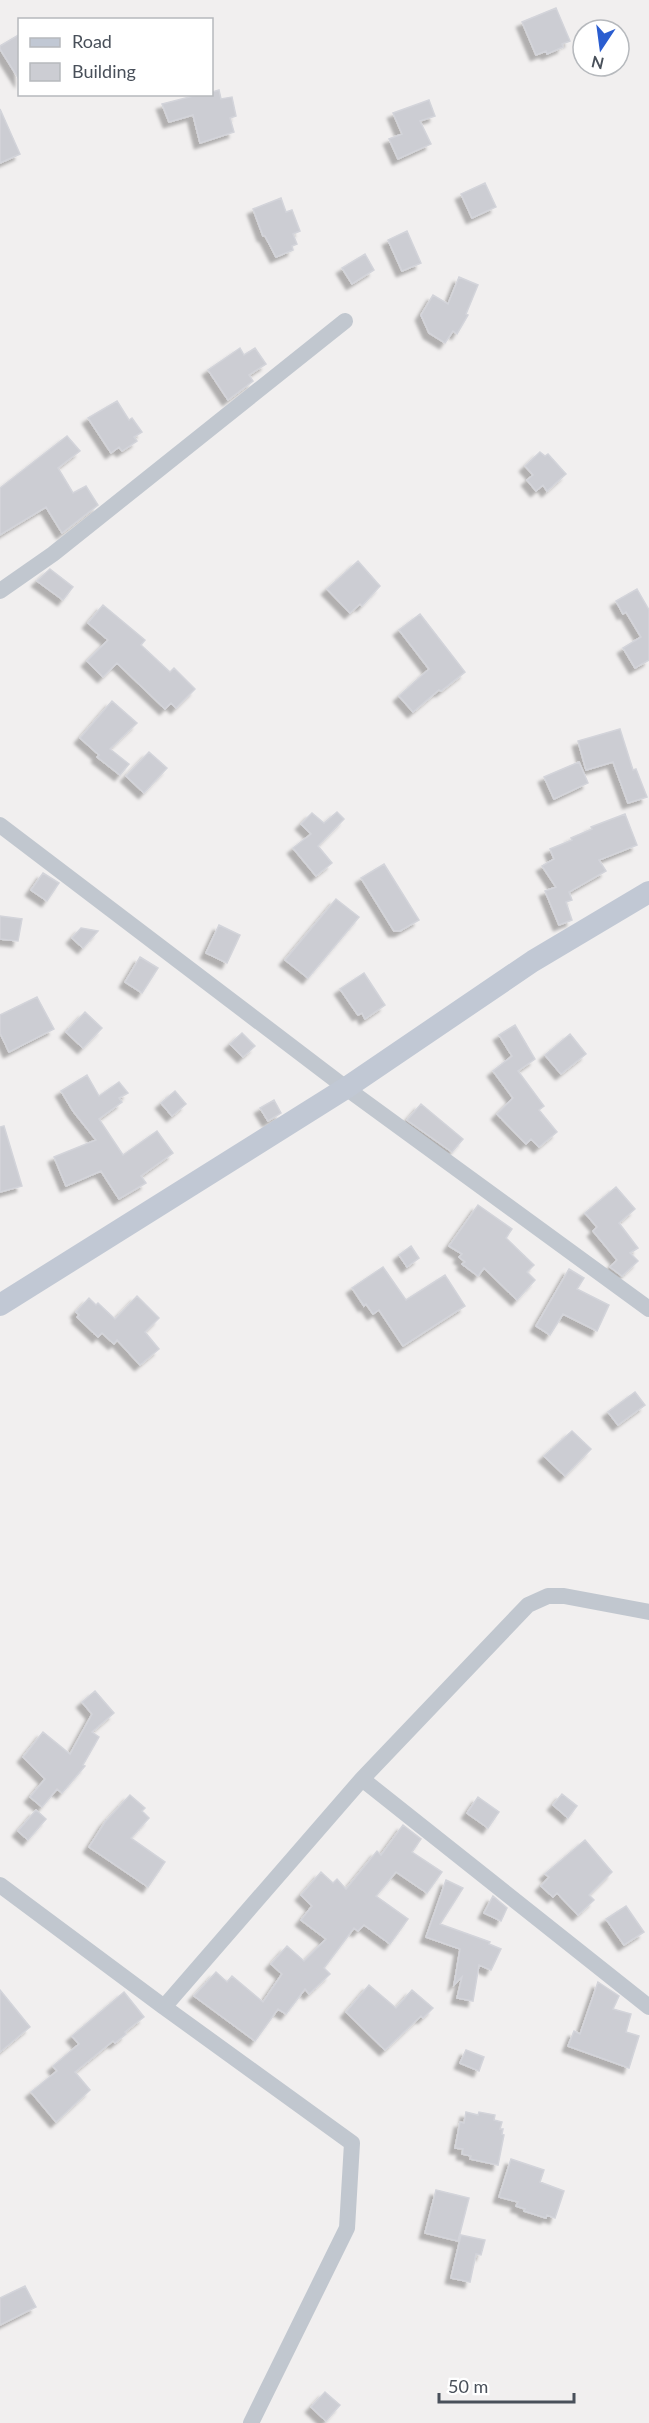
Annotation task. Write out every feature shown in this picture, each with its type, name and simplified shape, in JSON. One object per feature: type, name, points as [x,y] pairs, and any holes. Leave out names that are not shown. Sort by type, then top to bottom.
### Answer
[{"type":"street","points":[[0,591],[53,554],[345,321]]},
{"type":"street","points":[[0,825],[346,1088],[649,1309]]},
{"type":"street","points":[[0,1305],[346,1088],[533,961],[649,892]]},
{"type":"street","points":[[164,2007],[362,1779],[528,1605],[548,1596],[564,1596],[649,1612]]},
{"type":"street","points":[[362,1779],[649,2007]]},
{"type":"street","points":[[0,1885],[352,2143],[347,2228],[251,2423]]},
{"type":"building","points":[[556,8],[570,41],[547,54],[546,51],[536,55],[522,22]]},
{"type":"building","points":[[18,35],[18,78],[0,49],[0,46]]},
{"type":"building","points":[[219,90],[221,99],[232,97],[236,116],[230,118],[234,132],[200,143],[193,115],[169,122],[162,104],[193,96],[213,96],[213,92]]},
{"type":"building","points":[[429,100],[435,116],[420,121],[431,144],[398,159],[389,139],[402,134],[393,113]]},
{"type":"building","points":[[0,109],[20,154],[0,163]]},
{"type":"building","points":[[485,183],[496,207],[472,218],[461,194]]},
{"type":"building","points":[[281,198],[286,212],[292,210],[300,231],[293,234],[297,244],[292,246],[293,250],[276,257],[263,236],[253,209]]},
{"type":"building","points":[[407,231],[421,263],[402,271],[388,240]]},
{"type":"building","points":[[365,254],[374,270],[352,284],[342,268]]},
{"type":"building","points":[[459,277],[478,285],[466,314],[468,315],[457,334],[453,331],[445,343],[429,333],[421,315],[433,295],[448,304]]},
{"type":"building","points":[[240,348],[244,355],[255,348],[266,364],[249,375],[253,381],[228,400],[208,370]]},
{"type":"building","points":[[117,401],[129,420],[132,418],[142,432],[134,437],[137,441],[122,451],[119,447],[111,453],[88,418]]},
{"type":"building","points":[[67,436],[80,451],[58,468],[73,493],[86,486],[98,505],[62,533],[46,507],[0,535],[0,488]]},
{"type":"building","points":[[540,452],[545,456],[548,454],[566,474],[547,491],[543,485],[536,491],[527,480],[533,475],[525,466]]},
{"type":"building","points":[[358,561],[380,586],[362,606],[360,604],[350,613],[327,589]]},
{"type":"building","points":[[50,569],[73,587],[63,600],[37,581]]},
{"type":"building","points":[[637,589],[649,610],[649,660],[635,668],[623,648],[641,637],[626,612],[623,614],[616,601]]},
{"type":"building","points":[[103,605],[145,640],[141,645],[170,672],[174,668],[195,689],[176,708],[171,703],[165,709],[117,663],[103,677],[87,661],[108,640],[88,623]]},
{"type":"building","points":[[420,614],[465,672],[413,712],[399,696],[429,669],[399,630]]},
{"type":"building","points":[[112,701],[137,723],[110,749],[129,764],[120,775],[97,757],[99,755],[80,738]]},
{"type":"building","points":[[620,729],[633,770],[636,769],[647,797],[628,803],[613,762],[586,770],[578,741]]},
{"type":"building","points":[[149,752],[167,768],[144,793],[126,776]]},
{"type":"building","points":[[579,762],[588,783],[554,799],[544,777]]},
{"type":"building","points":[[337,812],[344,819],[318,846],[332,863],[316,876],[293,848],[311,834],[301,824],[312,813],[324,823]]},
{"type":"building","points":[[625,814],[637,845],[599,860],[606,871],[569,892],[572,900],[566,902],[572,920],[559,925],[545,891],[556,887],[542,866],[554,859],[550,849],[572,840],[571,838],[592,829],[591,827]]},
{"type":"building","points":[[384,864],[419,920],[400,931],[394,931],[361,878]]},
{"type":"building","points":[[43,873],[59,883],[47,901],[31,890]]},
{"type":"building","points":[[336,899],[359,917],[308,978],[285,960]]},
{"type":"building","points":[[0,916],[22,919],[18,941],[0,939]]},
{"type":"building","points":[[219,925],[240,935],[227,963],[206,953]]},
{"type":"building","points":[[81,928],[98,931],[83,948],[72,938]]},
{"type":"building","points":[[140,957],[158,968],[142,993],[125,982]]},
{"type":"building","points":[[364,973],[385,1005],[365,1019],[362,1013],[358,1015],[340,989]]},
{"type":"building","points":[[37,997],[54,1029],[9,1052],[0,1033],[0,1015]]},
{"type":"building","points":[[85,1012],[102,1028],[83,1048],[66,1032]]},
{"type":"building","points":[[515,1025],[535,1059],[518,1071],[544,1106],[539,1110],[557,1132],[539,1147],[531,1139],[526,1144],[497,1114],[513,1098],[493,1071],[512,1056],[499,1035]]},
{"type":"building","points":[[242,1033],[255,1046],[243,1057],[230,1044]]},
{"type":"building","points":[[570,1034],[586,1054],[561,1074],[545,1055]]},
{"type":"building","points":[[87,1075],[99,1096],[119,1082],[128,1093],[119,1098],[122,1102],[99,1119],[123,1155],[157,1131],[173,1153],[141,1176],[146,1183],[119,1199],[101,1171],[66,1186],[54,1157],[96,1140],[73,1111],[61,1091]]},
{"type":"building","points":[[175,1091],[186,1104],[172,1116],[161,1103]]},
{"type":"building","points":[[274,1100],[281,1113],[268,1121],[260,1108]]},
{"type":"building","points":[[421,1104],[463,1139],[452,1152],[407,1120]]},
{"type":"building","points":[[4,1126],[22,1186],[0,1192],[0,1127]]},
{"type":"building","points":[[616,1187],[635,1209],[619,1223],[638,1248],[630,1253],[638,1261],[622,1276],[610,1267],[617,1260],[593,1231],[597,1227],[585,1213]]},
{"type":"building","points":[[478,1205],[512,1229],[506,1238],[534,1265],[527,1272],[535,1280],[517,1300],[484,1268],[478,1276],[462,1264],[465,1262],[459,1257],[462,1254],[449,1246]]},
{"type":"building","points":[[411,1246],[419,1258],[407,1267],[399,1255]]},
{"type":"building","points":[[383,1267],[406,1300],[445,1275],[465,1306],[403,1346],[379,1310],[373,1314],[366,1304],[364,1306],[352,1288]]},
{"type":"building","points":[[569,1269],[584,1278],[577,1289],[609,1305],[597,1331],[563,1314],[550,1335],[536,1326]]},
{"type":"building","points":[[137,1296],[159,1318],[145,1332],[159,1349],[140,1365],[117,1340],[114,1344],[102,1333],[98,1337],[77,1317],[79,1315],[76,1312],[89,1298],[115,1319]]},
{"type":"building","points":[[635,1392],[645,1405],[618,1425],[608,1412]]},
{"type":"building","points":[[572,1431],[591,1449],[565,1476],[544,1456]]},
{"type":"building","points":[[95,1691],[114,1713],[92,1732],[99,1737],[83,1765],[85,1766],[62,1793],[57,1789],[42,1807],[30,1797],[45,1779],[23,1757],[43,1732],[70,1754],[92,1714],[82,1702]]},
{"type":"building","points":[[562,1794],[577,1806],[568,1818],[553,1805]]},
{"type":"building","points":[[130,1795],[145,1808],[142,1811],[149,1818],[131,1838],[165,1862],[148,1887],[89,1847],[105,1822]]},
{"type":"building","points":[[478,1797],[499,1812],[488,1828],[467,1813]]},
{"type":"building","points":[[36,1810],[46,1819],[28,1840],[18,1831]]},
{"type":"building","points":[[403,1825],[421,1839],[412,1852],[442,1872],[427,1893],[396,1872],[376,1896],[408,1919],[390,1944],[364,1925],[358,1931],[354,1928],[324,1968],[330,1974],[309,1994],[305,1989],[286,2014],[278,2009],[255,2041],[194,1996],[216,1972],[227,1982],[232,1976],[263,2002],[282,1974],[271,1964],[287,1946],[304,1961],[326,1939],[301,1920],[312,1906],[301,1895],[321,1872],[333,1883],[337,1879],[346,1889],[377,1851],[381,1855]]},
{"type":"building","points":[[585,1840],[612,1872],[589,1895],[594,1900],[578,1915],[557,1893],[553,1897],[541,1886],[549,1877],[545,1874]]},
{"type":"building","points":[[446,1880],[463,1888],[440,1924],[490,1942],[489,1944],[501,1949],[491,1970],[479,1965],[473,2001],[457,1998],[462,1977],[454,1985],[460,1949],[426,1937]]},
{"type":"building","points":[[493,1896],[507,1908],[501,1921],[484,1913]]},
{"type":"building","points":[[626,1906],[644,1932],[624,1945],[606,1919]]},
{"type":"building","points":[[598,1982],[619,1996],[613,2009],[631,2014],[626,2032],[639,2036],[629,2068],[568,2046],[574,2031],[580,2034]]},
{"type":"building","points":[[369,1985],[396,2008],[412,1990],[433,2008],[423,2018],[421,2016],[385,2050],[346,2012]]},
{"type":"building","points":[[0,1990],[30,2027],[0,2052]]},
{"type":"building","points":[[124,1992],[144,2017],[115,2043],[113,2041],[75,2072],[90,2090],[56,2122],[31,2092],[57,2071],[53,2066],[79,2044],[72,2036]]},
{"type":"building","points":[[466,2050],[484,2057],[479,2071],[460,2063]]},
{"type":"building","points":[[466,2112],[495,2115],[494,2120],[502,2122],[500,2129],[503,2129],[502,2134],[504,2135],[498,2165],[470,2159],[471,2156],[462,2154],[463,2149],[455,2148],[460,2122],[464,2123]]},
{"type":"building","points":[[511,2159],[544,2170],[540,2182],[564,2191],[555,2218],[547,2215],[546,2218],[524,2211],[525,2209],[516,2206],[518,2202],[499,2197]]},
{"type":"building","points":[[436,2190],[469,2198],[458,2241],[425,2233]]},
{"type":"building","points":[[461,2235],[485,2240],[481,2255],[476,2254],[470,2282],[451,2278]]},
{"type":"building","points":[[25,2286],[36,2307],[0,2325],[0,2298]]},
{"type":"building","points":[[325,2392],[340,2405],[326,2421],[311,2407]]}]
